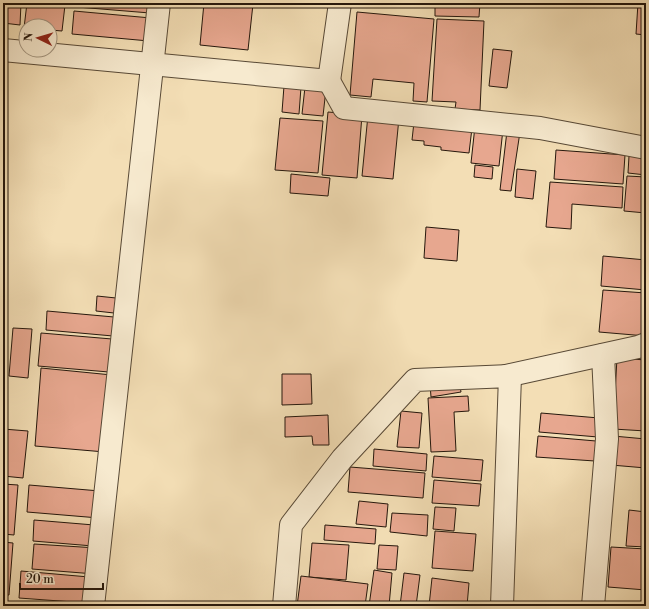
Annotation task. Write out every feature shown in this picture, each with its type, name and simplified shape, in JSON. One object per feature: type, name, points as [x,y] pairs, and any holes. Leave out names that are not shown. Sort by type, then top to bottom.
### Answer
[{"type":"street","points":[[93,606],[159,3]]},
{"type":"street","points":[[340,3],[329,81],[344,108],[540,128],[646,148]]},
{"type":"street","points":[[3,50],[329,81]]},
{"type":"street","points":[[284,606],[291,525],[342,459],[415,380],[506,376],[646,344]]},
{"type":"street","points":[[593,606],[607,439],[603,355]]},
{"type":"street","points":[[502,606],[510,376],[506,376]]},
{"type":"building","points":[[3,3],[21,3],[20,18],[18,18],[18,25],[3,23]]},
{"type":"building","points":[[27,3],[65,5],[62,31],[58,31],[58,18],[25,18]]},
{"type":"building","points":[[77,3],[151,3],[150,13],[77,7]]},
{"type":"building","points":[[204,3],[253,4],[248,50],[200,45]]},
{"type":"building","points":[[435,3],[480,3],[479,17],[435,16]]},
{"type":"building","points":[[638,3],[646,3],[646,35],[636,34]]},
{"type":"building","points":[[74,11],[151,18],[149,41],[72,34]]},
{"type":"building","points":[[357,12],[434,19],[427,102],[413,101],[414,83],[373,79],[371,97],[350,95]]},
{"type":"building","points":[[437,19],[484,21],[480,110],[455,109],[456,102],[432,101]]},
{"type":"building","points":[[493,49],[512,51],[507,88],[489,86]]},
{"type":"building","points":[[284,86],[301,87],[299,114],[282,112]]},
{"type":"building","points":[[305,87],[326,89],[323,116],[302,114]]},
{"type":"building","points":[[328,112],[362,115],[357,178],[322,175]]},
{"type":"building","points":[[368,115],[399,118],[393,179],[362,176]]},
{"type":"building","points":[[280,118],[323,121],[318,173],[275,170]]},
{"type":"building","points":[[414,122],[472,128],[469,153],[441,150],[441,147],[424,145],[424,141],[412,140]]},
{"type":"building","points":[[475,126],[503,129],[499,166],[471,163]]},
{"type":"building","points":[[507,131],[520,132],[511,191],[500,190]]},
{"type":"building","points":[[556,150],[625,155],[623,184],[554,179]]},
{"type":"building","points":[[629,156],[646,158],[646,175],[628,173]]},
{"type":"building","points":[[475,165],[493,167],[492,179],[474,177]]},
{"type":"building","points":[[517,169],[536,171],[533,199],[515,197]]},
{"type":"building","points":[[291,174],[330,178],[328,196],[290,193]]},
{"type":"building","points":[[627,176],[646,177],[646,213],[624,211]]},
{"type":"building","points":[[550,182],[623,187],[622,208],[572,204],[571,229],[546,227]]},
{"type":"building","points":[[426,227],[459,230],[457,261],[424,258]]},
{"type":"building","points":[[603,256],[646,260],[646,290],[601,286]]},
{"type":"building","points":[[603,290],[646,293],[646,336],[599,332]]},
{"type":"building","points":[[97,296],[116,298],[114,313],[96,311]]},
{"type":"building","points":[[47,311],[114,317],[113,336],[46,330]]},
{"type":"building","points":[[13,328],[32,329],[28,378],[9,376]]},
{"type":"building","points":[[41,333],[112,339],[109,372],[38,366]]},
{"type":"building","points":[[617,358],[646,360],[646,431],[613,429]]},
{"type":"building","points":[[41,368],[112,375],[105,452],[35,446]]},
{"type":"building","points":[[282,374],[311,374],[312,404],[282,405]]},
{"type":"building","points":[[459,380],[461,392],[431,397],[430,384]]},
{"type":"building","points":[[468,396],[469,411],[454,412],[456,451],[431,452],[428,398]]},
{"type":"building","points":[[401,411],[422,413],[419,448],[397,447]]},
{"type":"building","points":[[541,413],[599,418],[598,437],[539,432]]},
{"type":"building","points":[[328,415],[329,445],[313,445],[312,436],[285,437],[285,417]]},
{"type":"building","points":[[3,429],[28,431],[23,478],[3,476]]},
{"type":"building","points":[[538,436],[596,441],[595,461],[536,457]]},
{"type":"building","points":[[613,436],[646,439],[646,468],[611,465]]},
{"type":"building","points":[[374,449],[427,454],[426,471],[373,466]]},
{"type":"building","points":[[434,456],[483,460],[481,481],[432,477]]},
{"type":"building","points":[[350,467],[425,473],[423,498],[348,492]]},
{"type":"building","points":[[434,480],[481,484],[479,506],[432,503]]},
{"type":"building","points":[[3,484],[18,485],[14,535],[3,534]]},
{"type":"building","points":[[29,485],[100,491],[99,518],[27,512]]},
{"type":"building","points":[[359,501],[388,504],[386,527],[356,524]]},
{"type":"building","points":[[435,507],[456,508],[454,531],[433,529]]},
{"type":"building","points":[[629,510],[646,512],[646,547],[626,546]]},
{"type":"building","points":[[392,513],[428,515],[427,536],[390,532]]},
{"type":"building","points":[[34,520],[94,525],[93,546],[33,541]]},
{"type":"building","points":[[325,525],[376,529],[375,544],[324,540]]},
{"type":"building","points":[[435,531],[476,534],[473,571],[432,568]]},
{"type":"building","points":[[3,542],[13,543],[9,595],[3,595]]},
{"type":"building","points":[[312,543],[349,545],[346,580],[309,577]]},
{"type":"building","points":[[34,544],[97,548],[95,574],[32,569]]},
{"type":"building","points":[[379,545],[398,546],[396,570],[377,569]]},
{"type":"building","points":[[611,547],[646,549],[646,590],[608,587]]},
{"type":"building","points":[[374,570],[392,573],[389,606],[369,606]]},
{"type":"building","points":[[21,571],[89,577],[87,603],[19,598]]},
{"type":"building","points":[[404,573],[420,575],[416,606],[400,606]]},
{"type":"building","points":[[301,576],[368,584],[365,606],[297,606]]},
{"type":"building","points":[[432,578],[469,583],[467,606],[429,606]]},
{"type":"building","points":[[15,603],[51,606],[15,606]]}]
